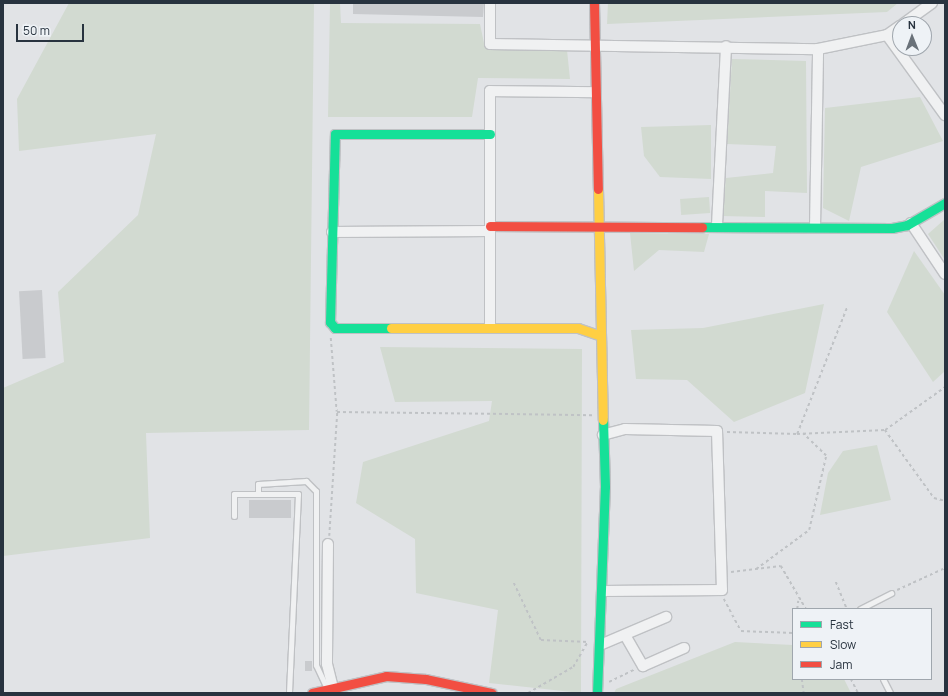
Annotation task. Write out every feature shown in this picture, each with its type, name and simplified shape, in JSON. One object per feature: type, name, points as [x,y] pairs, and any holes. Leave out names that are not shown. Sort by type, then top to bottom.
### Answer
[{"type":"street","points":[[490,3],[490,44],[726,46],[818,49],[887,36],[892,32]]},
{"type":"street","points":[[594,3],[592,45],[604,435],[603,591],[598,690]]},
{"type":"street","points":[[914,16],[932,3]]},
{"type":"street","points":[[887,36],[945,115]]},
{"type":"street","points":[[717,225],[726,46]]},
{"type":"street","points":[[815,227],[818,49]]},
{"type":"street","points":[[490,327],[490,91],[594,92]]},
{"type":"street","points":[[490,134],[335,134],[330,322],[335,328],[578,328],[601,336]]},
{"type":"street","points":[[332,232],[717,225],[892,228],[911,223],[945,203]]},
{"type":"street","points":[[911,223],[945,274]]},
{"type":"street","points":[[603,591],[722,590],[717,431],[625,429],[604,435]]},
{"type":"street","points":[[328,544],[327,664],[330,689]]},
{"type":"street","points":[[600,644],[666,617]]},
{"type":"street","points":[[625,635],[643,666],[684,648]]},
{"type":"street","points":[[312,693],[386,676],[426,679],[492,693]]},
{"type":"lane","points":[[258,494],[258,484],[306,481],[316,491],[316,665],[330,689]]},
{"type":"lane","points":[[234,516],[234,494],[298,494],[289,693]]},
{"type":"lane","points":[[862,608],[891,592]]},
{"type":"lane","points":[[884,680],[890,693]]},
{"type":"path","points":[[797,434],[847,307]]},
{"type":"path","points":[[328,544],[337,412],[330,322]]},
{"type":"path","points":[[717,431],[803,434],[885,430],[945,387]]},
{"type":"path","points":[[337,412],[603,415]]},
{"type":"path","points":[[885,430],[934,498],[945,502]]},
{"type":"path","points":[[756,569],[809,530],[826,456],[803,434]]},
{"type":"path","points":[[722,574],[781,566],[798,600],[805,608]]},
{"type":"path","points":[[891,592],[945,568]]},
{"type":"path","points":[[836,582],[847,608]]},
{"type":"path","points":[[514,583],[541,640],[600,644]]},
{"type":"path","points":[[722,590],[726,606],[741,630],[792,633]]},
{"type":"path","points":[[797,608],[798,600]]},
{"type":"path","points":[[528,693],[573,667],[588,642]]},
{"type":"path","points":[[598,690],[643,666]]},
{"type":"path","points":[[802,680],[804,693]]},
{"type":"path","points":[[852,680],[858,693]]},
{"type":"shaded area","points":[[69,3],[314,3],[309,430],[146,433],[150,538],[3,556],[3,388],[64,362],[58,292],[138,215],[156,134],[19,151],[17,99]]},
{"type":"shaded area","points":[[330,3],[340,3],[341,23],[480,24],[485,48],[567,50],[570,79],[478,78],[472,117],[328,117]]},
{"type":"shaded area","points":[[608,3],[898,3],[887,12],[607,24]]},
{"type":"shaded area","points":[[732,59],[806,61],[807,193],[765,191],[765,217],[722,216],[726,178],[773,173],[776,146],[727,144]]},
{"type":"shaded area","points":[[920,97],[943,141],[861,167],[849,221],[823,208],[825,108]]},
{"type":"shaded area","points":[[711,125],[711,179],[660,177],[644,156],[641,127]]},
{"type":"shaded area","points":[[709,197],[710,213],[681,215],[680,199]]},
{"type":"shaded area","points":[[945,219],[945,260],[928,234]]},
{"type":"shaded area","points":[[630,233],[709,234],[704,252],[659,250],[634,271]]},
{"type":"shaded area","points":[[914,251],[945,295],[945,371],[933,382],[887,312]]},
{"type":"shaded area","points":[[824,304],[805,393],[734,422],[687,380],[636,379],[631,330],[703,328]]},
{"type":"shaded area","points":[[380,347],[582,349],[581,693],[489,683],[498,610],[416,593],[415,539],[356,503],[363,462],[489,421],[492,401],[395,402]]},
{"type":"shaded area","points":[[877,445],[891,500],[820,515],[828,473],[843,451]]},
{"type":"shaded area","points":[[735,642],[792,645],[792,680],[844,680],[851,693],[614,693],[616,689]]},
{"type":"building","points":[[353,3],[484,3],[483,17],[353,14]]},
{"type":"building","points":[[42,290],[46,358],[23,359],[19,291]]},
{"type":"building","points":[[249,500],[291,500],[291,518],[249,518]]},
{"type":"building","points":[[305,661],[312,661],[312,671],[305,671]]},
{"type":"traffic: fast","points":[[391,328],[335,328],[330,322],[335,134],[490,134]]},
{"type":"traffic: fast","points":[[702,227],[892,228],[907,225],[945,203]]},
{"type":"traffic: fast","points":[[597,693],[605,487],[603,420]]},
{"type":"traffic: slow","points":[[598,189],[603,420]]},
{"type":"traffic: slow","points":[[391,328],[578,328],[601,336]]},
{"type":"traffic: jam","points":[[594,3],[598,189]]},
{"type":"traffic: jam","points":[[490,226],[702,227]]},
{"type":"traffic: jam","points":[[312,693],[386,676],[426,679],[492,693]]}]
